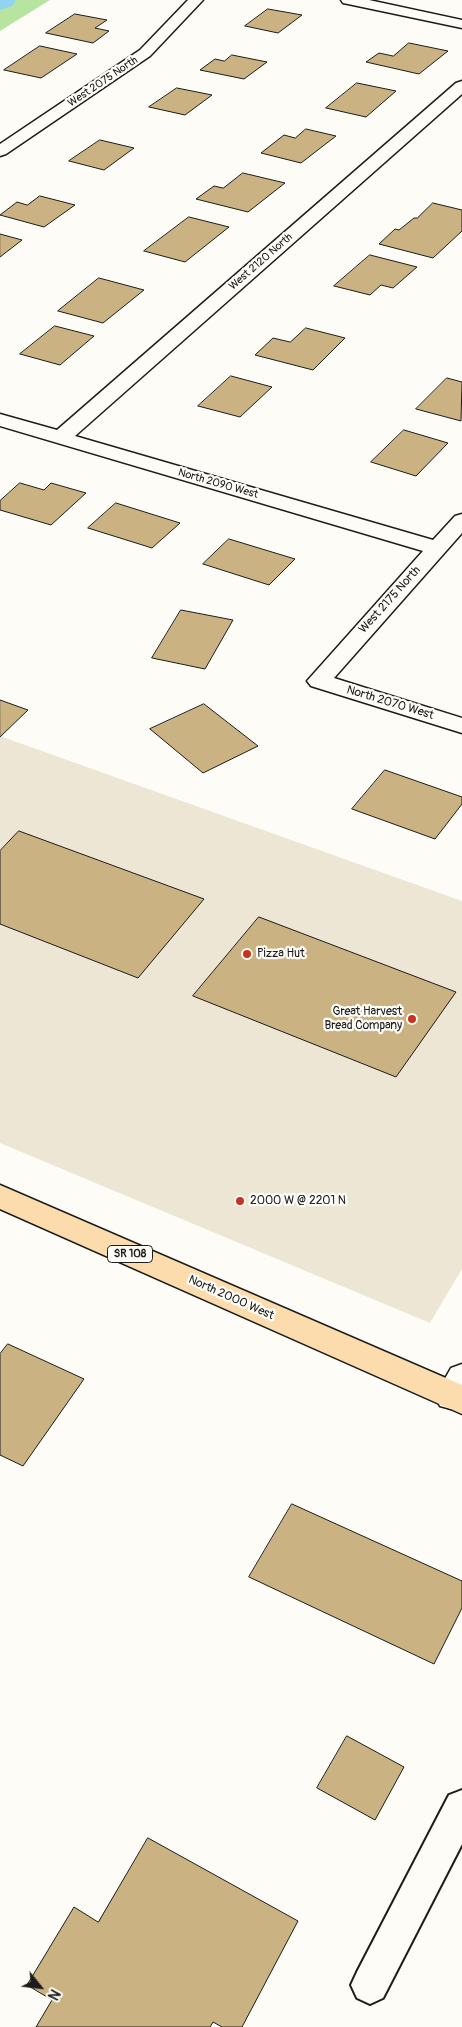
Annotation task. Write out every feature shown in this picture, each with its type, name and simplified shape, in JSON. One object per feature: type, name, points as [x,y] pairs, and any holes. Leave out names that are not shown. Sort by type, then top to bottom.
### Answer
[{"type":"main road","name":"North 2000 West","points":[[0,1196],[458,1391]]},
{"type":"street","name":"West 2075 North","points":[[0,151],[145,53],[196,0]]},
{"type":"street","points":[[348,0],[462,24]]},
{"type":"street","name":"West 2120 North","points":[[60,438],[462,86]]},
{"type":"street","name":"North 2090 West","points":[[0,420],[437,548]]},
{"type":"street","name":"West 2175 North","points":[[319,681],[462,520]]},
{"type":"street","name":"North 2070 West","points":[[319,681],[462,726]]},
{"type":"lane","points":[[370,1985],[462,1807]]},
{"type":"shaded area","points":[[0,736],[462,901],[462,1269],[430,1323],[0,1143]]},
{"type":"green space","points":[[0,0],[50,0],[0,31]]},
{"type":"building","points":[[268,9],[302,15],[278,33],[245,26]]},
{"type":"building","points":[[75,14],[107,20],[95,28],[109,31],[93,43],[46,33]]},
{"type":"building","points":[[409,43],[448,51],[419,74],[366,62],[379,53],[393,56]]},
{"type":"building","points":[[40,46],[77,54],[41,78],[4,70]]},
{"type":"building","points":[[232,55],[267,62],[244,79],[200,70],[215,59],[224,61]]},
{"type":"building","points":[[357,83],[396,91],[366,117],[326,108]]},
{"type":"building","points":[[177,88],[212,95],[185,115],[149,107]]},
{"type":"building","points":[[306,129],[336,136],[301,163],[261,153],[284,135],[295,138]]},
{"type":"building","points":[[100,140],[134,148],[104,170],[69,161]]},
{"type":"building","points":[[243,173],[285,183],[248,212],[196,199],[214,186],[223,188]]},
{"type":"building","points":[[40,196],[75,205],[44,227],[0,215],[17,202],[27,205]]},
{"type":"building","points":[[433,203],[462,210],[462,231],[433,258],[379,244],[395,229],[399,230],[414,218],[417,218]]},
{"type":"building","points":[[189,217],[229,227],[185,262],[144,251]]},
{"type":"building","points":[[0,234],[22,240],[0,257]]},
{"type":"building","points":[[370,255],[417,267],[393,288],[381,285],[370,295],[334,286]]},
{"type":"building","points":[[99,278],[144,290],[103,323],[58,311]]},
{"type":"building","points":[[55,326],[94,336],[60,365],[20,354]]},
{"type":"building","points":[[306,328],[345,338],[313,370],[255,355],[273,338],[290,342]]},
{"type":"building","points":[[231,376],[272,387],[240,417],[198,406]]},
{"type":"building","points":[[447,378],[462,382],[461,421],[416,409]]},
{"type":"building","points":[[404,430],[448,443],[416,476],[371,462]]},
{"type":"building","points":[[20,483],[44,490],[51,483],[86,493],[51,525],[0,510],[0,501]]},
{"type":"building","points":[[116,503],[180,523],[152,548],[88,528]]},
{"type":"building","points":[[229,539],[295,559],[269,585],[203,564]]},
{"type":"building","points":[[181,610],[233,620],[205,669],[152,658]]},
{"type":"building","points":[[0,700],[28,710],[0,737]]},
{"type":"building","points":[[204,704],[258,746],[203,773],[150,729]]},
{"type":"building","points":[[385,770],[462,797],[462,804],[435,839],[352,809]]},
{"type":"building","points":[[19,831],[204,899],[138,978],[0,924],[0,851]]},
{"type":"building","points":[[259,917],[456,992],[396,1077],[193,996]]},
{"type":"building","points":[[8,1344],[84,1379],[23,1466],[0,1455],[0,1354]]},
{"type":"building","points":[[292,1504],[462,1581],[462,1608],[434,1664],[249,1577]]},
{"type":"building","points":[[347,1736],[404,1767],[375,1820],[317,1788]]},
{"type":"building","points":[[148,1838],[298,1921],[242,2027],[222,2027],[213,2022],[210,2027],[36,2027],[52,2000],[27,1985],[74,1907],[98,1922]]},
{"type":"place","name":"Pizza Hut","points":[[247,954]]},
{"type":"place","name":"Great Harvest Bread Company","points":[[412,1019]]},
{"type":"place","name":"2000 W @ 2201 N","points":[[240,1201]]}]
